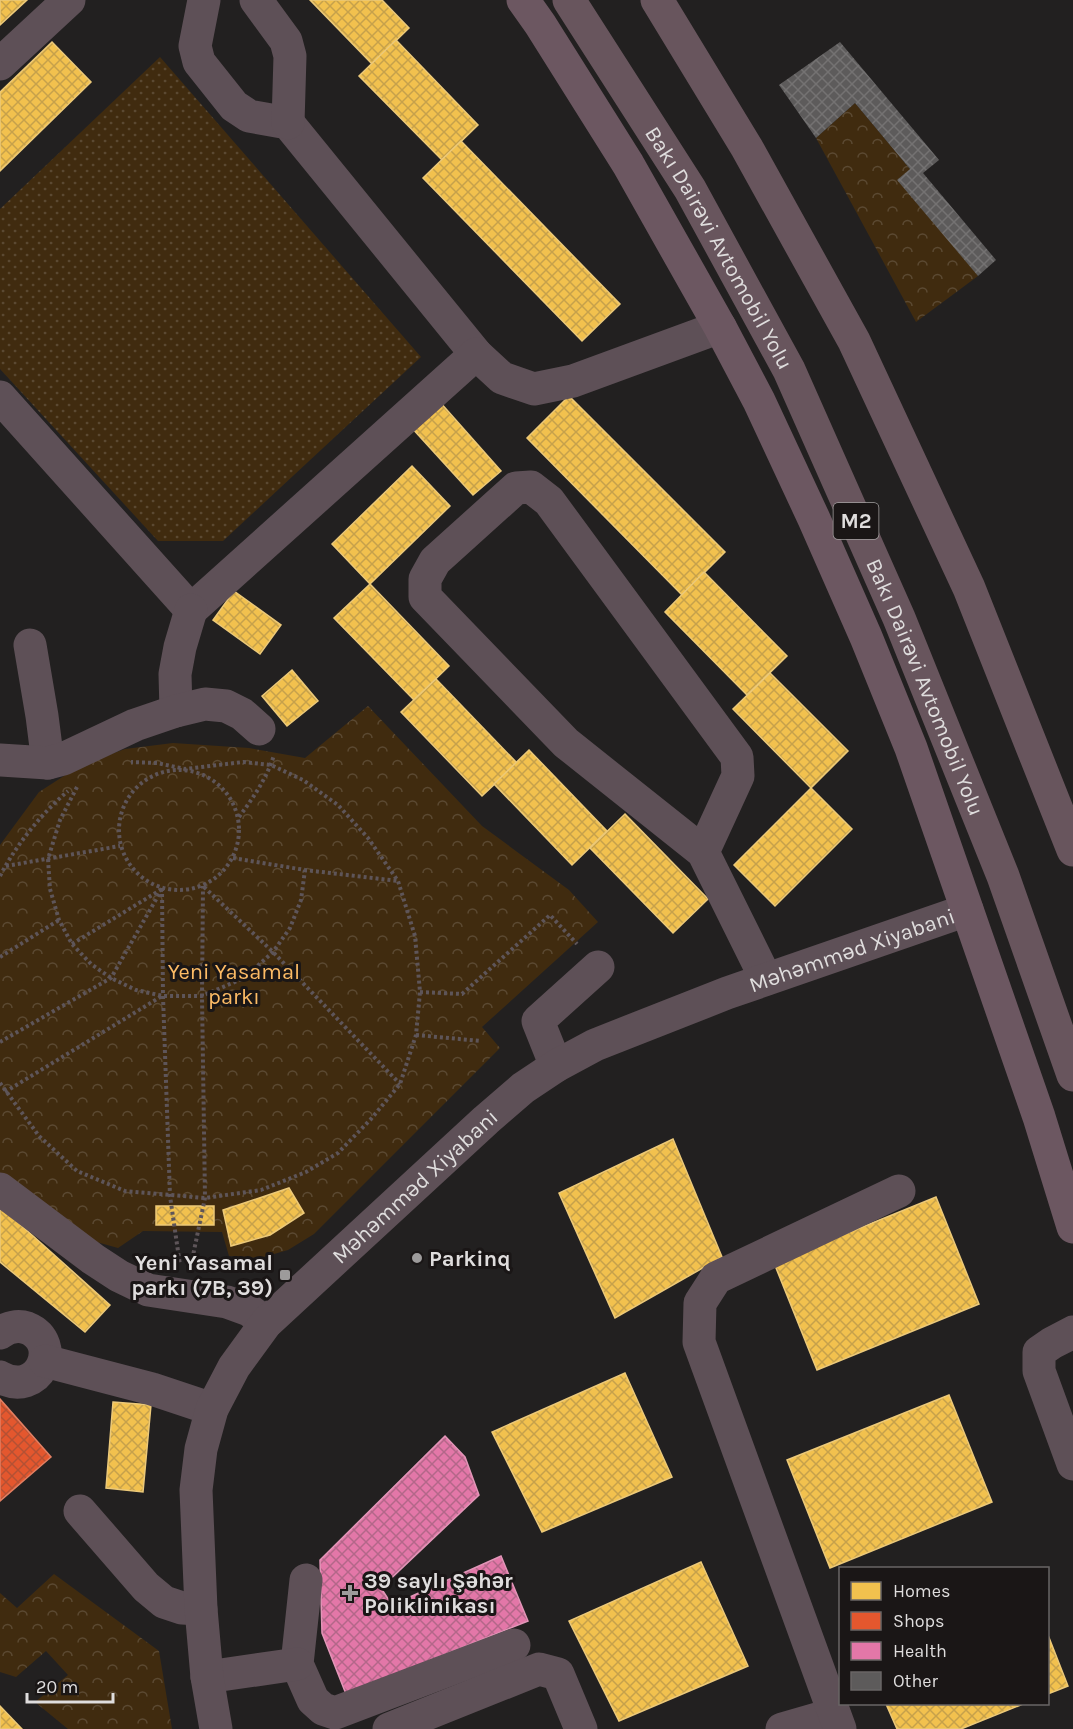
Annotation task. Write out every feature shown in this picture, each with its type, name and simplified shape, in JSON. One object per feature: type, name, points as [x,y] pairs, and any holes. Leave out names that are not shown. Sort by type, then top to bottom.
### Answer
[{"type":"highway","name":"Bakı Dairəvi Avtomobil Yolu","points":[[569,0],[690,189],[789,370],[899,618],[1004,876],[1073,1075]]},
{"type":"highway","points":[[657,0],[747,148],[854,340],[969,588],[1073,850]]},
{"type":"main road","points":[[523,0],[628,164],[720,327],[814,519],[866,637],[911,748],[1039,1117],[1073,1227]]},
{"type":"street","points":[[0,64],[69,0]]},
{"type":"street","points":[[204,0],[195,46],[200,62],[234,106],[249,116],[288,123],[476,354],[502,378],[534,389],[573,381],[720,327]]},
{"type":"street","points":[[256,0],[286,41],[290,56],[288,123]]},
{"type":"street","points":[[176,711],[175,674],[191,610],[476,354]]},
{"type":"street","points":[[0,397],[191,610]]},
{"type":"street","points":[[703,852],[738,776],[736,757],[549,501],[531,487],[516,488],[435,561],[425,579],[425,597],[566,743],[703,852],[766,979]]},
{"type":"street","points":[[30,645],[48,763]]},
{"type":"street","points":[[0,760],[48,763],[63,759],[135,725],[205,704],[226,706],[242,714],[259,729]]},
{"type":"street","name":"Məhəmməd Xiyabani","points":[[216,1729],[207,1677],[201,1609],[196,1490],[201,1449],[212,1409],[234,1367],[266,1323],[486,1120],[523,1088],[556,1066],[595,1045],[766,979],[967,910]]},
{"type":"street","points":[[556,1066],[538,1022],[597,968]]},
{"type":"street","points":[[0,1190],[119,1276],[148,1290],[227,1302],[249,1310],[266,1323]]},
{"type":"street","points":[[782,1729],[837,1721],[699,1342],[700,1303],[716,1278],[899,1191]]},
{"type":"street","points":[[0,1333],[12,1327],[21,1326],[30,1329],[43,1342],[45,1351],[45,1361],[41,1369],[27,1381],[18,1383],[0,1377]]},
{"type":"street","points":[[1073,1332],[1039,1352],[1039,1371],[1073,1464]]},
{"type":"street","points":[[45,1361],[152,1389],[212,1409]]},
{"type":"street","points":[[80,1511],[146,1587],[164,1602],[182,1608],[201,1609]]},
{"type":"street","points":[[306,1580],[297,1664],[313,1700],[323,1709],[335,1713],[514,1645]]},
{"type":"street","points":[[207,1677],[297,1664]]},
{"type":"street","points":[[389,1729],[539,1670],[558,1674],[581,1729]]},
{"type":"path","points":[[239,817],[257,792],[271,765],[276,747],[259,729]]},
{"type":"path","points":[[0,1083],[39,1136],[77,1171],[125,1191],[205,1198],[261,1190],[314,1167],[338,1153],[400,1084],[416,1035],[420,992],[415,936],[398,881],[368,838],[338,806],[303,780],[271,765],[243,762],[185,769],[166,771],[148,778],[133,790],[123,807],[118,825],[120,846],[129,865],[144,880],[162,888],[183,891],[203,886],[220,874],[233,858],[240,838],[239,817],[232,799],[220,784],[203,774],[185,769],[157,764],[132,762],[123,764]]},
{"type":"path","points":[[0,876],[25,837],[53,804],[80,781],[60,820],[48,859],[50,889],[59,920],[72,944],[91,964],[111,978],[136,990],[163,996],[202,996],[244,978],[273,952],[290,928],[301,900],[305,870]]},
{"type":"path","points":[[5,866],[120,846]]},
{"type":"path","points":[[233,858],[305,870],[398,881]]},
{"type":"path","points":[[203,886],[273,952],[400,1084]]},
{"type":"path","points":[[184,1295],[205,1198],[203,886]]},
{"type":"path","points":[[72,944],[162,888]]},
{"type":"path","points":[[0,1042],[111,978],[162,888]]},
{"type":"path","points":[[162,888],[163,996],[170,1196],[184,1295]]},
{"type":"path","points":[[420,992],[462,994],[550,915],[597,968]]},
{"type":"path","points":[[0,957],[59,920]]},
{"type":"path","points":[[5,1092],[163,996]]},
{"type":"path","points":[[416,1035],[481,1041]]},
{"type":"green space","points":[[160,57],[421,357],[223,541],[158,541],[0,369],[0,209]]},
{"type":"green space","points":[[855,103],[910,169],[978,276],[916,322],[816,138]]},
{"type":"green space","name":"Yeni Yasamal parkı","points":[[368,706],[482,826],[569,890],[598,922],[482,1027],[500,1048],[314,1234],[288,1250],[260,1258],[229,1256],[222,1232],[143,1231],[118,1248],[86,1239],[0,1176],[0,845],[39,792],[81,765],[125,749],[173,743],[249,748],[305,758]]},
{"type":"green space","points":[[54,1574],[159,1651],[172,1729],[68,1729],[35,1702],[68,1675],[46,1651],[16,1677],[0,1672],[0,1593],[17,1608]]},
{"type":"building: Homes","points":[[0,0],[27,0],[0,25]]},
{"type":"building: Homes","points":[[310,0],[382,0],[409,28],[372,64]]},
{"type":"building: Homes","points":[[396,40],[478,125],[442,160],[359,76]]},
{"type":"building: Homes","points":[[52,42],[91,82],[0,171],[0,92]]},
{"type":"building: Homes","points":[[461,141],[620,304],[582,341],[423,178]]},
{"type":"building: Homes","points":[[569,396],[725,552],[682,595],[527,438]]},
{"type":"building: Homes","points":[[439,401],[501,471],[473,495],[411,427]]},
{"type":"building: Homes","points":[[412,466],[450,506],[370,584],[332,544]]},
{"type":"building: Homes","points":[[704,572],[787,656],[747,695],[665,612]]},
{"type":"building: Homes","points":[[370,584],[449,666],[414,700],[334,618]]},
{"type":"building: Homes","points":[[234,591],[281,625],[260,654],[213,620]]},
{"type":"building: Homes","points":[[292,670],[318,701],[287,726],[262,696]]},
{"type":"building: Homes","points":[[770,673],[848,751],[811,788],[733,709]]},
{"type":"building: Homes","points":[[436,679],[517,763],[482,796],[401,712]]},
{"type":"building: Homes","points":[[529,750],[607,831],[572,865],[494,784]]},
{"type":"building: Homes","points":[[811,788],[852,829],[775,906],[734,865]]},
{"type":"building: Homes","points":[[625,814],[708,899],[673,933],[590,848]]},
{"type":"building: Homes","points":[[673,1139],[722,1257],[615,1318],[559,1193]]},
{"type":"building: Homes","points":[[289,1188],[304,1213],[270,1235],[231,1246],[223,1210]]},
{"type":"building: Homes","points":[[936,1197],[979,1304],[817,1370],[774,1263]]},
{"type":"building: Homes","points":[[156,1206],[214,1206],[214,1225],[156,1225]]},
{"type":"building: Homes","points":[[3,1209],[110,1305],[85,1332],[0,1262],[0,1210]]},
{"type":"building: Homes","points":[[625,1373],[672,1477],[542,1532],[492,1432]]},
{"type":"building: Homes","points":[[949,1395],[992,1502],[830,1568],[787,1460]]},
{"type":"building: Homes","points":[[113,1402],[151,1405],[143,1492],[106,1488]]},
{"type":"building: Homes","points":[[701,1562],[748,1666],[619,1721],[569,1621]]},
{"type":"building: Homes","points":[[1049,1638],[1068,1686],[1049,1694]]},
{"type":"building: Homes","points":[[886,1705],[1021,1705],[961,1729],[897,1729]]},
{"type":"building: Homes","points":[[0,1706],[22,1729],[0,1729]]},
{"type":"building: Shops","points":[[0,1399],[51,1457],[0,1501]]},
{"type":"building: Health","points":[[445,1436],[465,1457],[479,1495],[381,1588],[392,1605],[501,1556],[528,1621],[346,1694],[322,1633],[320,1560]]},
{"type":"building: Other","points":[[840,42],[939,160],[923,173],[996,260],[978,276],[897,180],[910,169],[855,103],[816,138],[779,85]]},
{"type":"place","name":"Parkinq","points":[[417,1258]]},
{"type":"place","name":"Yeni Yasamal parkı (7B, 39)","points":[[285,1275]]},
{"type":"place","name":"39 saylı Şəhər Poliklinikası","points":[[350,1593]]}]
